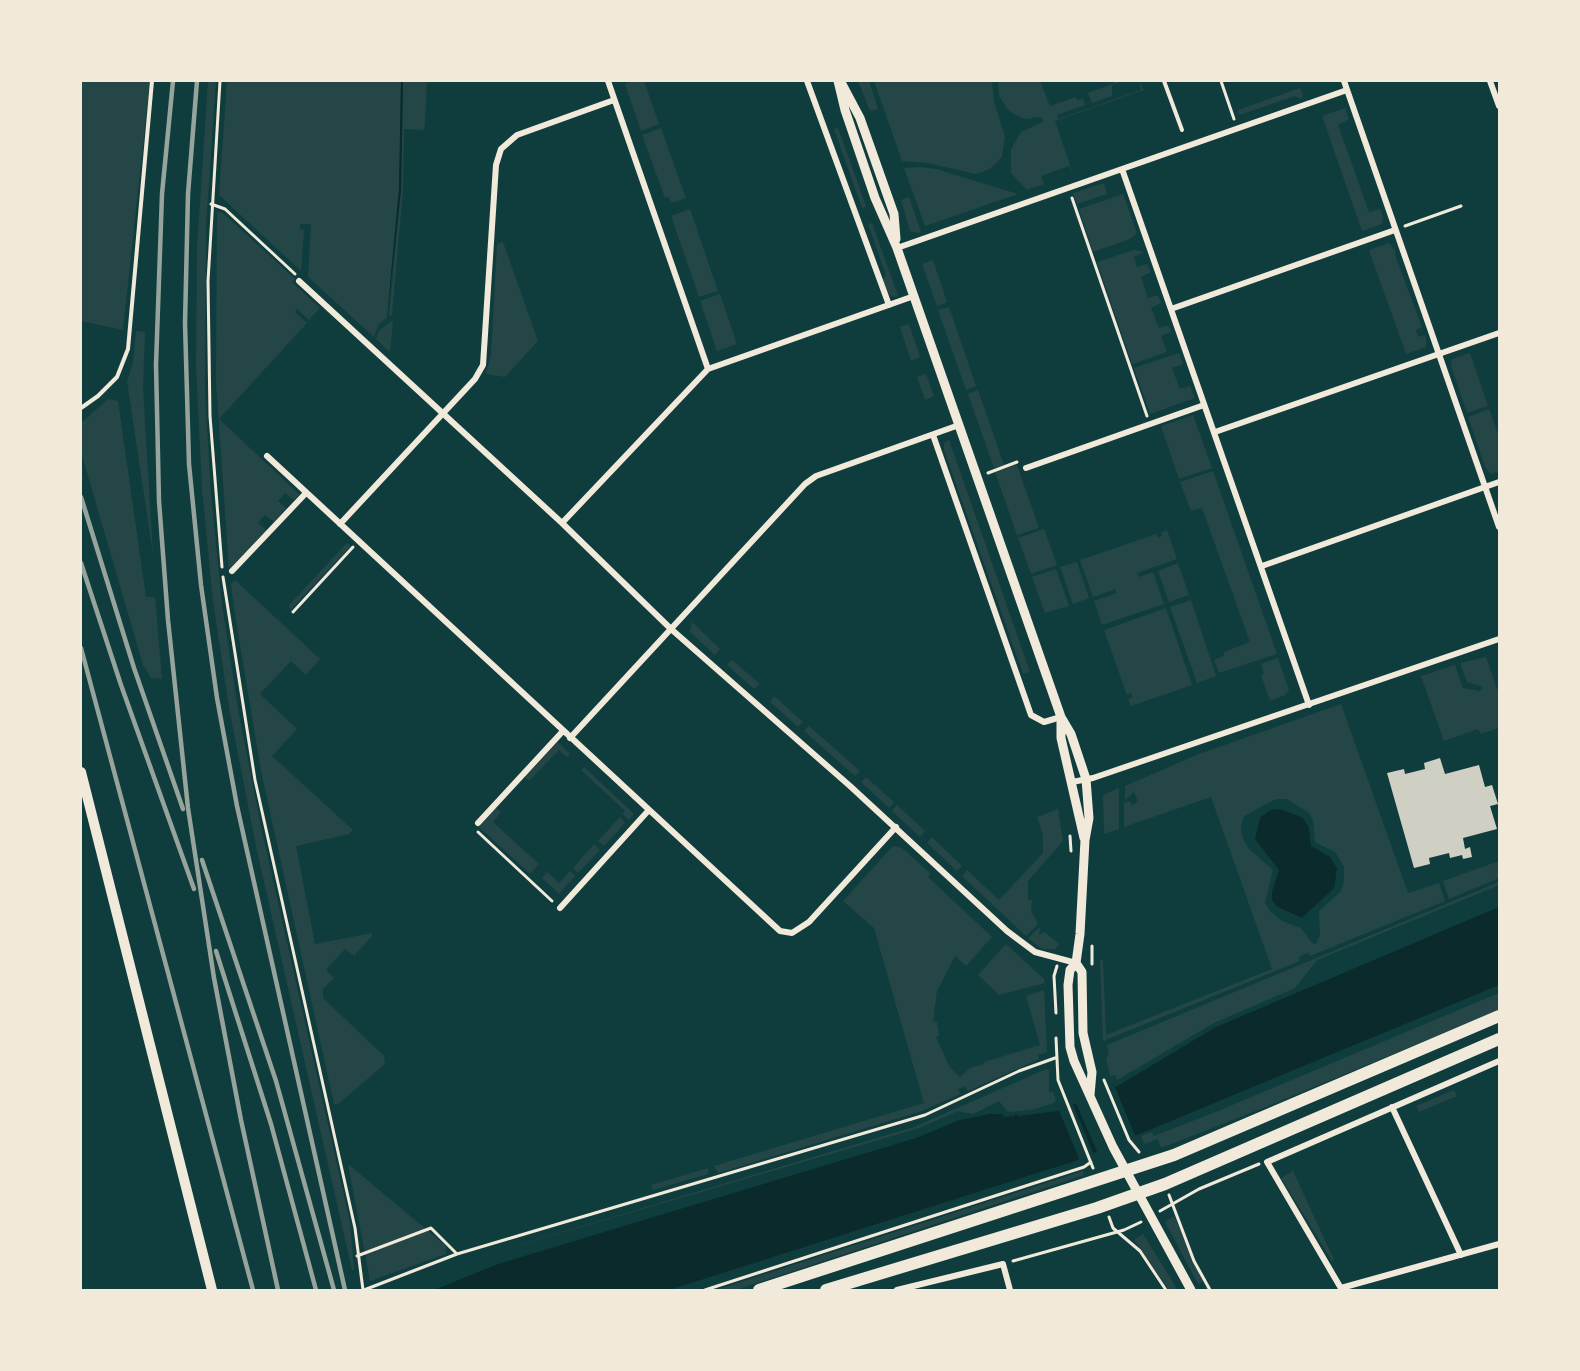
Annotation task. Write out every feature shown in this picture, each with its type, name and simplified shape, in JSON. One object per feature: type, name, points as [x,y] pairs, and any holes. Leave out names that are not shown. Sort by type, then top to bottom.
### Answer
[{"type":"main road","points":[[81,772],[212,1290]]},
{"type":"main road","points":[[759,1290],[1174,1155],[1499,1016]]},
{"type":"main road","points":[[826,1290],[1137,1194],[1271,1140],[1499,1039]]},
{"type":"street","points":[[608,81],[708,369]]},
{"type":"street","points":[[807,81],[889,305]]},
{"type":"street","points":[[839,81],[845,110],[875,198],[897,248],[1061,717],[1071,734],[1086,779],[1089,818],[1085,840],[1076,963],[1070,970],[1068,985],[1070,1047],[1080,1077],[1113,1147],[1191,1290]]},
{"type":"street","points":[[1344,81],[1499,527]]},
{"type":"street","points":[[1490,81],[1499,106]]},
{"type":"street","points":[[897,248],[1347,90]]},
{"type":"street","points":[[340,524],[475,379],[483,365],[495,165],[501,149],[517,135],[614,100]]},
{"type":"street","points":[[1122,169],[1309,705]]},
{"type":"street","points":[[1171,309],[1395,230]]},
{"type":"street","points":[[298,280],[562,523],[671,629],[896,827],[1007,932],[1035,952],[1076,963],[1082,972],[1083,1033],[1092,1072],[1090,1095]]},
{"type":"street","points":[[562,523],[708,369],[914,296]]},
{"type":"street","points":[[1215,432],[1499,333]]},
{"type":"street","points":[[1026,468],[1204,405]]},
{"type":"street","points":[[570,738],[811,479],[959,425]]},
{"type":"street","points":[[933,435],[1031,715],[1044,722],[1061,717]]},
{"type":"street","points":[[267,456],[770,924],[785,934],[799,931],[809,922],[896,827]]},
{"type":"street","points":[[1262,566],[1499,482]]},
{"type":"street","points":[[232,571],[306,493]]},
{"type":"street","points":[[1072,782],[1309,705],[1499,639]]},
{"type":"street","points":[[1061,717],[1061,738],[1085,840]]},
{"type":"street","points":[[478,823],[563,731]]},
{"type":"street","points":[[560,908],[648,811]]},
{"type":"street","points":[[1499,1061],[1267,1162],[1341,1289],[1499,1244]]},
{"type":"street","points":[[1392,1107],[1461,1255]]},
{"type":"street","points":[[897,1290],[1003,1264],[1010,1290]]},
{"type":"lane","points":[[81,408],[98,396],[117,377],[128,349],[152,81]]},
{"type":"lane","points":[[1164,81],[1182,130]]},
{"type":"path","points":[[220,81],[210,204],[208,281],[210,416],[222,570],[235,669],[267,840],[355,1228],[358,1268],[364,1290],[457,1254],[925,1115],[1055,1058]]},
{"type":"path","points":[[1221,81],[1237,129]]},
{"type":"path","points":[[1069,188],[1148,417]]},
{"type":"path","points":[[210,204],[225,209],[298,280]]},
{"type":"path","points":[[1395,230],[1461,206]]},
{"type":"path","points":[[293,612],[358,542]]},
{"type":"path","points":[[477,831],[560,908]]},
{"type":"path","points":[[1070,837],[1071,858]]},
{"type":"path","points":[[1057,1022],[1054,975],[1058,960]]},
{"type":"path","points":[[705,1290],[1084,1167],[1091,1162],[1058,1080],[1055,1058],[1057,1029]]},
{"type":"path","points":[[1107,1088],[1129,1140],[1139,1152]]},
{"type":"path","points":[[1003,1264],[1118,1232],[1150,1217],[1198,1188],[1267,1162]]},
{"type":"path","points":[[1172,1203],[1194,1261],[1210,1290]]},
{"type":"path","points":[[357,1256],[431,1228],[457,1254]]},
{"type":"path","points":[[1118,1232],[1140,1251],[1166,1290]]},
{"type":"shaded area","points":[[81,81],[150,81],[123,330],[81,321]]},
{"type":"shaded area","points":[[208,81],[216,81],[206,225],[205,393],[211,495],[222,604],[238,709],[261,827],[350,1222],[354,1270],[352,1270],[257,851],[229,708],[213,601],[202,489],[196,366],[197,248]]},
{"type":"shaded area","points":[[227,81],[401,81],[399,189],[387,318],[379,324],[374,337],[308,277],[311,224],[300,224],[300,229],[304,230],[301,271],[219,195]]},
{"type":"shaded area","points":[[401,81],[403,81],[401,190],[387,318],[399,189]]},
{"type":"shaded area","points":[[403,81],[427,81],[425,124],[424,130],[404,129],[403,190],[392,314],[389,317],[401,190]]},
{"type":"shaded area","points":[[632,81],[644,81],[659,124],[641,131],[625,84]]},
{"type":"shaded area","points":[[858,81],[869,81],[878,109],[870,111]]},
{"type":"shaded area","points":[[874,81],[992,81],[994,101],[1005,137],[1002,157],[990,169],[976,174],[928,163],[902,161]]},
{"type":"shaded area","points":[[998,81],[1040,81],[1050,106],[1076,97],[1077,100],[1083,99],[1085,105],[1057,115],[1058,119],[1141,90],[1139,81],[1144,90],[1055,121],[1073,174],[1069,166],[1041,176],[1044,184],[1027,190],[1011,173],[1011,149],[1021,132],[1043,122],[1041,117],[1024,119],[1009,111],[999,96]]},
{"type":"shaded area","points":[[1114,81],[1122,81],[1112,85],[1112,96],[1092,103],[1088,93],[1115,83]]},
{"type":"shaded area","points":[[1300,88],[1303,95],[1301,99],[1295,96],[1239,115],[1238,110]]},
{"type":"shaded area","points":[[1345,108],[1349,119],[1338,125],[1369,212],[1380,209],[1383,217],[1382,224],[1362,231],[1322,116]]},
{"type":"shaded area","points":[[661,128],[686,198],[671,203],[669,197],[665,198],[642,135]]},
{"type":"shaded area","points":[[838,128],[866,206],[862,208],[834,129]]},
{"type":"shaded area","points":[[904,168],[936,169],[1018,194],[925,226]]},
{"type":"shaded area","points":[[1104,183],[1107,194],[1077,204],[1073,193]]},
{"type":"shaded area","points":[[1123,194],[1137,233],[1130,239],[1093,252],[1079,209]]},
{"type":"shaded area","points":[[909,197],[921,232],[918,233],[910,231],[901,200]]},
{"type":"shaded area","points":[[690,209],[718,291],[699,297],[671,216]]},
{"type":"shaded area","points":[[217,212],[223,213],[295,279],[292,282],[320,308],[309,320],[297,309],[295,312],[307,323],[219,419],[299,494],[294,500],[285,493],[278,501],[286,508],[274,522],[265,515],[258,523],[266,530],[229,569],[216,382]]},
{"type":"shaded area","points":[[872,223],[898,296],[894,297],[886,293],[882,281],[886,275],[868,224]]},
{"type":"shaded area","points":[[503,242],[538,341],[505,377],[486,374],[491,355],[497,244]]},
{"type":"shaded area","points":[[1389,243],[1395,250],[1422,327],[1416,330],[1418,337],[1425,335],[1426,339],[1426,347],[1406,354],[1369,250]]},
{"type":"shaded area","points":[[1134,250],[1144,252],[1134,257],[1137,267],[1147,264],[1151,272],[1141,277],[1148,298],[1158,295],[1161,303],[1151,308],[1159,328],[1168,325],[1171,332],[1161,336],[1167,352],[1132,364],[1097,262]]},
{"type":"shaded area","points":[[933,260],[947,302],[937,306],[922,264]]},
{"type":"shaded area","points":[[720,294],[737,344],[717,351],[700,301]]},
{"type":"shaded area","points":[[949,307],[976,386],[966,390],[938,310]]},
{"type":"shaded area","points":[[393,321],[390,352],[376,339],[379,331]]},
{"type":"shaded area","points":[[909,324],[920,357],[911,361],[900,327]]},
{"type":"shaded area","points":[[136,331],[145,332],[143,388],[153,554],[127,381],[133,363]]},
{"type":"shaded area","points":[[1179,353],[1183,364],[1172,368],[1180,389],[1190,386],[1195,398],[1150,414],[1134,368]]},
{"type":"shaded area","points":[[1470,353],[1488,406],[1467,413],[1451,366],[1452,359]]},
{"type":"shaded area","points":[[926,374],[934,396],[925,400],[917,377]]},
{"type":"shaded area","points":[[978,390],[1004,465],[994,468],[968,394]]},
{"type":"shaded area","points":[[108,399],[118,401],[146,597],[155,597],[162,679],[151,678],[143,665],[81,452],[81,423]]},
{"type":"shaded area","points":[[1489,409],[1499,437],[1499,471],[1491,474],[1485,467],[1468,417]]},
{"type":"shaded area","points":[[1193,415],[1212,468],[1179,479],[1161,426]]},
{"type":"shaded area","points":[[949,440],[1030,672],[1023,674],[944,450],[944,443]]},
{"type":"shaded area","points":[[1017,465],[1039,528],[1017,535],[995,472]]},
{"type":"shaded area","points":[[1213,471],[1277,654],[1219,673],[1214,660],[1224,656],[1224,652],[1250,642],[1202,508],[1191,511],[1180,482]]},
{"type":"shaded area","points":[[1044,529],[1057,565],[1031,574],[1018,538]]},
{"type":"shaded area","points":[[1167,530],[1177,559],[1137,573],[1139,577],[1153,572],[1164,604],[1102,625],[1094,601],[1117,593],[1115,589],[1093,597],[1080,560],[1156,534],[1158,538],[1162,536],[1161,532]]},
{"type":"shaded area","points":[[347,543],[351,546],[291,609],[295,615],[290,609],[289,605]]},
{"type":"shaded area","points":[[1077,562],[1089,598],[1073,604],[1060,567]]},
{"type":"shaded area","points":[[1178,563],[1189,595],[1169,602],[1158,571]]},
{"type":"shaded area","points":[[1056,569],[1069,606],[1045,613],[1032,577]]},
{"type":"shaded area","points":[[235,580],[320,659],[306,675],[291,661],[260,694],[297,729],[272,756],[353,830],[349,834],[296,846],[315,944],[372,933],[372,936],[354,956],[345,949],[326,970],[334,978],[323,989],[323,998],[384,1056],[385,1064],[337,1105],[334,1104],[261,771],[234,609],[231,584]]},
{"type":"shaded area","points":[[1191,600],[1216,676],[1197,683],[1170,607]]},
{"type":"shaded area","points":[[1166,608],[1192,685],[1131,706],[1128,699],[1133,697],[1131,693],[1127,695],[1104,630]]},
{"type":"shaded area","points":[[692,622],[720,649],[715,655],[690,632]]},
{"type":"shaded area","points":[[1486,657],[1499,694],[1499,728],[1481,734],[1478,729],[1444,741],[1421,676],[1455,665],[1463,688],[1480,691],[1483,687],[1467,682],[1460,663]]},
{"type":"shaded area","points":[[1278,658],[1289,690],[1285,695],[1270,701],[1261,675],[1264,674],[1261,664]]},
{"type":"shaded area","points":[[732,660],[760,684],[754,689],[727,665]]},
{"type":"shaded area","points":[[774,696],[803,722],[798,727],[770,702]]},
{"type":"shaded area","points":[[1341,704],[1408,893],[1439,883],[1445,901],[1310,956],[1308,953],[1299,957],[1300,961],[1103,1041],[1100,959],[1103,961],[1106,1035],[1272,969],[1211,797],[1124,827],[1124,803],[1130,801],[1132,805],[1138,802],[1134,792],[1125,800],[1125,786],[1199,754]],"holes":[[[1276,799],[1287,799],[1309,813],[1313,820],[1315,842],[1335,852],[1344,867],[1344,883],[1340,892],[1319,911],[1320,936],[1316,944],[1312,943],[1301,928],[1282,921],[1270,911],[1265,902],[1273,870],[1248,848],[1242,836],[1241,827],[1244,816]]]},
{"type":"shaded area","points":[[809,726],[860,771],[855,776],[804,731]]},
{"type":"shaded area","points":[[558,742],[570,754],[567,757],[559,750],[529,781],[525,777]]},
{"type":"shaded area","points":[[584,767],[634,814],[629,820],[623,814],[625,811],[581,770]]},
{"type":"shaded area","points":[[866,777],[894,802],[889,808],[861,782]]},
{"type":"shaded area","points":[[1119,788],[1119,829],[1104,834],[1103,795]]},
{"type":"shaded area","points":[[897,805],[925,831],[920,837],[892,811]]},
{"type":"shaded area","points":[[496,808],[501,812],[493,822],[539,864],[530,874],[479,827]]},
{"type":"shaded area","points":[[1058,809],[1063,841],[1028,881],[1028,900],[1032,900],[1031,911],[1038,924],[1026,936],[962,876],[967,870],[999,900],[1043,853],[1043,835],[1037,817]]},
{"type":"shaded area","points":[[1280,809],[1303,818],[1309,828],[1311,846],[1330,857],[1337,869],[1334,888],[1302,918],[1276,906],[1272,900],[1272,892],[1279,870],[1255,839],[1260,818],[1270,810]]},
{"type":"shaded area","points":[[620,817],[625,823],[604,846],[598,841]]},
{"type":"shaded area","points":[[932,837],[962,866],[957,871],[927,843]]},
{"type":"shaded area","points":[[594,844],[600,850],[578,873],[573,868]]},
{"type":"shaded area","points":[[893,846],[902,848],[930,873],[928,877],[992,937],[966,966],[955,956],[937,991],[933,1022],[937,1022],[939,1036],[936,1037],[949,1066],[960,1077],[970,1068],[984,1064],[984,1062],[1040,1045],[1026,996],[1044,990],[1047,1052],[1038,1055],[1039,1059],[968,1091],[965,1086],[958,1089],[960,1094],[922,1111],[718,1173],[714,1166],[924,1103],[874,928],[843,901]]},
{"type":"shaded area","points":[[1499,861],[1499,878],[1449,899],[1443,881]]},
{"type":"shaded area","points":[[570,871],[575,876],[559,894],[542,878],[547,872],[559,883]]},
{"type":"shaded area","points":[[1499,882],[1499,885],[1317,960],[1295,988],[1214,1023],[1117,1080],[1115,1075],[1110,1076],[1106,1059],[1109,1054],[1107,1045]]},
{"type":"shaded area","points":[[1499,907],[1499,985],[1072,1162],[669,1290],[434,1290],[498,1264],[916,1138],[960,1120],[990,1114],[1003,1114],[1004,1117],[1015,1116],[1015,1113],[1019,1116],[1057,1111],[1114,1088],[1216,1027]]},
{"type":"shaded area","points":[[1040,927],[1039,935],[1045,932],[1059,944],[1055,949],[1042,949],[1028,938]]},
{"type":"shaded area","points":[[1006,944],[1044,979],[1045,983],[999,995],[978,975]]},
{"type":"shaded area","points":[[1499,993],[1499,1010],[1161,1148],[1158,1139],[1144,1144],[1141,1136],[1152,1132],[1154,1136],[1218,1111]]},
{"type":"shaded area","points":[[1046,1069],[1049,1070],[1049,1092],[1053,1092],[1056,1101],[1051,1104],[1032,1110],[1008,1112],[999,1101],[973,1114],[958,1111],[919,1128],[455,1264],[914,1127]]},
{"type":"shaded area","points":[[1454,1090],[1457,1096],[1419,1112],[1416,1106]]},
{"type":"shaded area","points":[[348,1164],[446,1246],[446,1254],[370,1281]]},
{"type":"shaded area","points":[[708,1168],[708,1174],[653,1190],[651,1185]]},
{"type":"shaded area","points":[[1083,1171],[1084,1175],[736,1290],[716,1290]]},
{"type":"shaded area","points":[[1293,1171],[1334,1260],[1332,1261],[1281,1178]]},
{"type":"shaded area","points":[[1174,1216],[1203,1282],[1198,1284],[1165,1222]]},
{"type":"shaded area","points":[[1143,1234],[1177,1290],[1169,1290],[1134,1240]]},
{"type":"pier","points":[[1114,1085],[1136,1138],[1098,1154],[1075,1101]]},
{"type":"pier","points":[[1072,1102],[1094,1155],[1080,1161],[1058,1108]]},
{"type":"building","points":[[1440,758],[1445,774],[1479,765],[1485,787],[1492,785],[1498,804],[1490,806],[1497,829],[1463,838],[1465,849],[1470,847],[1472,857],[1463,859],[1462,855],[1450,858],[1449,853],[1429,858],[1430,864],[1414,868],[1387,773],[1404,769],[1405,774],[1425,769],[1424,763]]},
{"type":"railway","points":[[173,81],[162,194],[156,365],[159,501],[168,620],[188,808],[214,978],[241,1120],[278,1290]]},
{"type":"railway","points":[[197,81],[188,194],[185,323],[189,464],[201,585],[217,698],[237,806],[345,1290]]},
{"type":"railway","points":[[81,497],[134,668],[183,809]]},
{"type":"railway","points":[[81,563],[121,685],[194,889]]},
{"type":"railway","points":[[81,648],[253,1290]]},
{"type":"railway","points":[[202,860],[276,1081],[334,1290]]},
{"type":"railway","points":[[216,951],[271,1124],[316,1290]]}]
